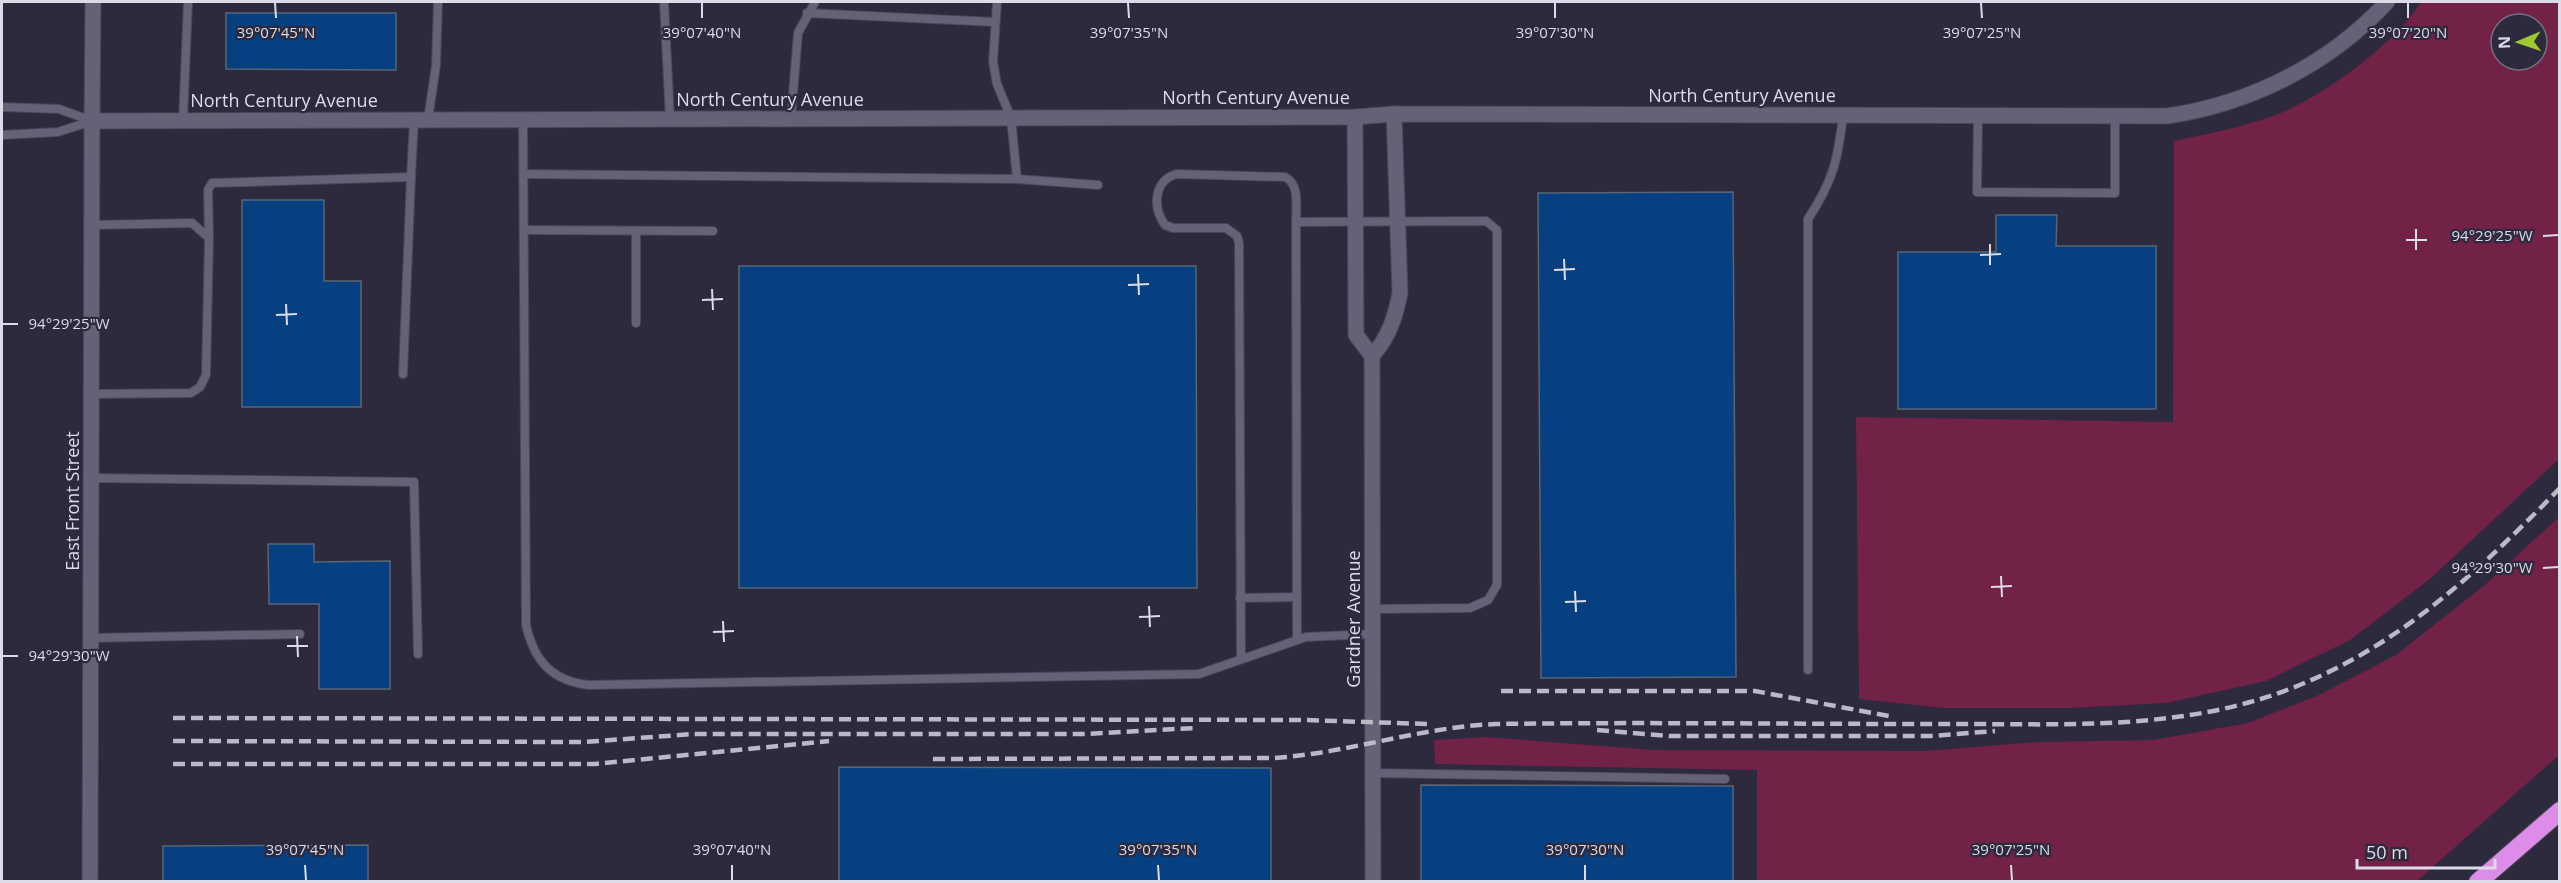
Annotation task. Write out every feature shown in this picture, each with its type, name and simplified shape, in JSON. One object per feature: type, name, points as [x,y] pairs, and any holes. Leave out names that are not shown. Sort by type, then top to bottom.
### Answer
[{"type":"highway","points":[[2478,882],[2559,811]]},
{"type":"street","name":"East Front Street","points":[[90,882],[93,2]]},
{"type":"street","name":"North Century Avenue","points":[[92,120],[1355,117],[1394,114],[2167,116],[2201,111],[2278,84],[2313,64],[2364,25],[2387,2]]},
{"type":"street","points":[[1355,117],[1356,335],[1372,356],[1384,342],[1395,319],[1400,293],[1394,114]]},
{"type":"street","name":"Gardner Avenue","points":[[1372,356],[1372,882]]},
{"type":"lane","points":[[183,120],[188,2]]},
{"type":"lane","points":[[403,374],[411,177],[421,120],[436,65],[438,2]]},
{"type":"lane","points":[[664,2],[670,119]]},
{"type":"lane","points":[[791,118],[798,33],[815,2]]},
{"type":"lane","points":[[997,2],[993,62],[997,84],[1011,118],[1017,179]]},
{"type":"lane","points":[[807,13],[995,22]]},
{"type":"lane","points":[[2,107],[59,109],[92,120]]},
{"type":"lane","points":[[1808,670],[1808,219],[1828,190],[1838,157],[1843,115]]},
{"type":"lane","points":[[1978,115],[1977,192],[2115,193],[2115,115]]},
{"type":"lane","points":[[523,119],[526,625],[536,658],[547,670],[560,678],[589,685],[1199,674],[1297,640],[1326,634],[1372,634]]},
{"type":"lane","points":[[2,135],[58,132],[92,120]]},
{"type":"lane","points":[[525,174],[1017,179],[1098,185]]},
{"type":"lane","points":[[1241,659],[1239,243],[1238,236],[1226,228],[1173,228],[1165,225],[1157,209],[1157,193],[1162,182],[1177,174],[1285,177],[1291,180],[1295,187],[1297,640]]},
{"type":"lane","points":[[92,394],[191,393],[200,387],[206,375],[208,190],[212,183],[411,177]]},
{"type":"lane","points":[[1296,222],[1486,221],[1494,225],[1498,235],[1497,575],[1493,594],[1488,600],[1470,608],[1372,609]]},
{"type":"lane","points":[[92,225],[192,223],[208,238]]},
{"type":"lane","points":[[525,230],[712,231]]},
{"type":"lane","points":[[636,232],[636,324]]},
{"type":"lane","points":[[91,478],[414,482],[418,654]]},
{"type":"lane","points":[[1240,597],[1297,597]]},
{"type":"lane","points":[[91,638],[300,634]]},
{"type":"lane","points":[[1372,772],[1725,779]]},
{"type":"shaded area","points":[[2421,2],[2559,2],[2559,459],[2430,579],[2350,640],[2266,681],[2166,703],[2069,708],[1944,708],[1859,699],[1856,417],[2173,422],[2174,141],[2249,124],[2292,108],[2334,84],[2394,35]]},
{"type":"shaded area","points":[[2559,517],[2559,755],[2417,881],[1757,881],[1757,770],[1435,764],[1434,740],[1486,737],[1653,750],[1925,751],[2038,742],[2153,740],[2248,723],[2319,695],[2396,655],[2486,584]]},
{"type":"building","points":[[226,13],[396,13],[396,70],[226,69]]},
{"type":"building","points":[[1733,192],[1736,677],[1541,678],[1538,193]]},
{"type":"building","points":[[242,200],[324,200],[324,281],[361,281],[361,407],[242,407]]},
{"type":"building","points":[[1996,215],[2057,215],[2056,246],[2156,246],[2156,409],[1898,409],[1898,252],[1996,252]]},
{"type":"building","points":[[739,266],[1196,266],[1197,588],[739,588]]},
{"type":"building","points":[[268,544],[314,544],[314,562],[390,561],[390,689],[319,689],[319,604],[269,604]]},
{"type":"building","points":[[839,767],[1271,768],[1271,882],[839,882]]},
{"type":"building","points":[[1421,785],[1733,786],[1733,882],[1421,882]]},
{"type":"building","points":[[368,845],[368,882],[163,882],[163,846]]},
{"type":"railway","points":[[933,759],[1274,758],[1330,751],[1440,730],[1496,724],[2072,724],[2166,718],[2212,711],[2257,700],[2302,684],[2375,647],[2441,600],[2502,546],[2560,488]]},
{"type":"railway","points":[[1501,691],[1755,691],[1894,717]]},
{"type":"railway","points":[[173,718],[1305,720],[1427,724]]},
{"type":"railway","points":[[173,741],[584,742],[693,734],[1084,734],[1195,728]]},
{"type":"railway","points":[[1597,730],[1669,736],[1931,736],[1995,731]]},
{"type":"railway","points":[[173,764],[595,764],[829,741]]}]
